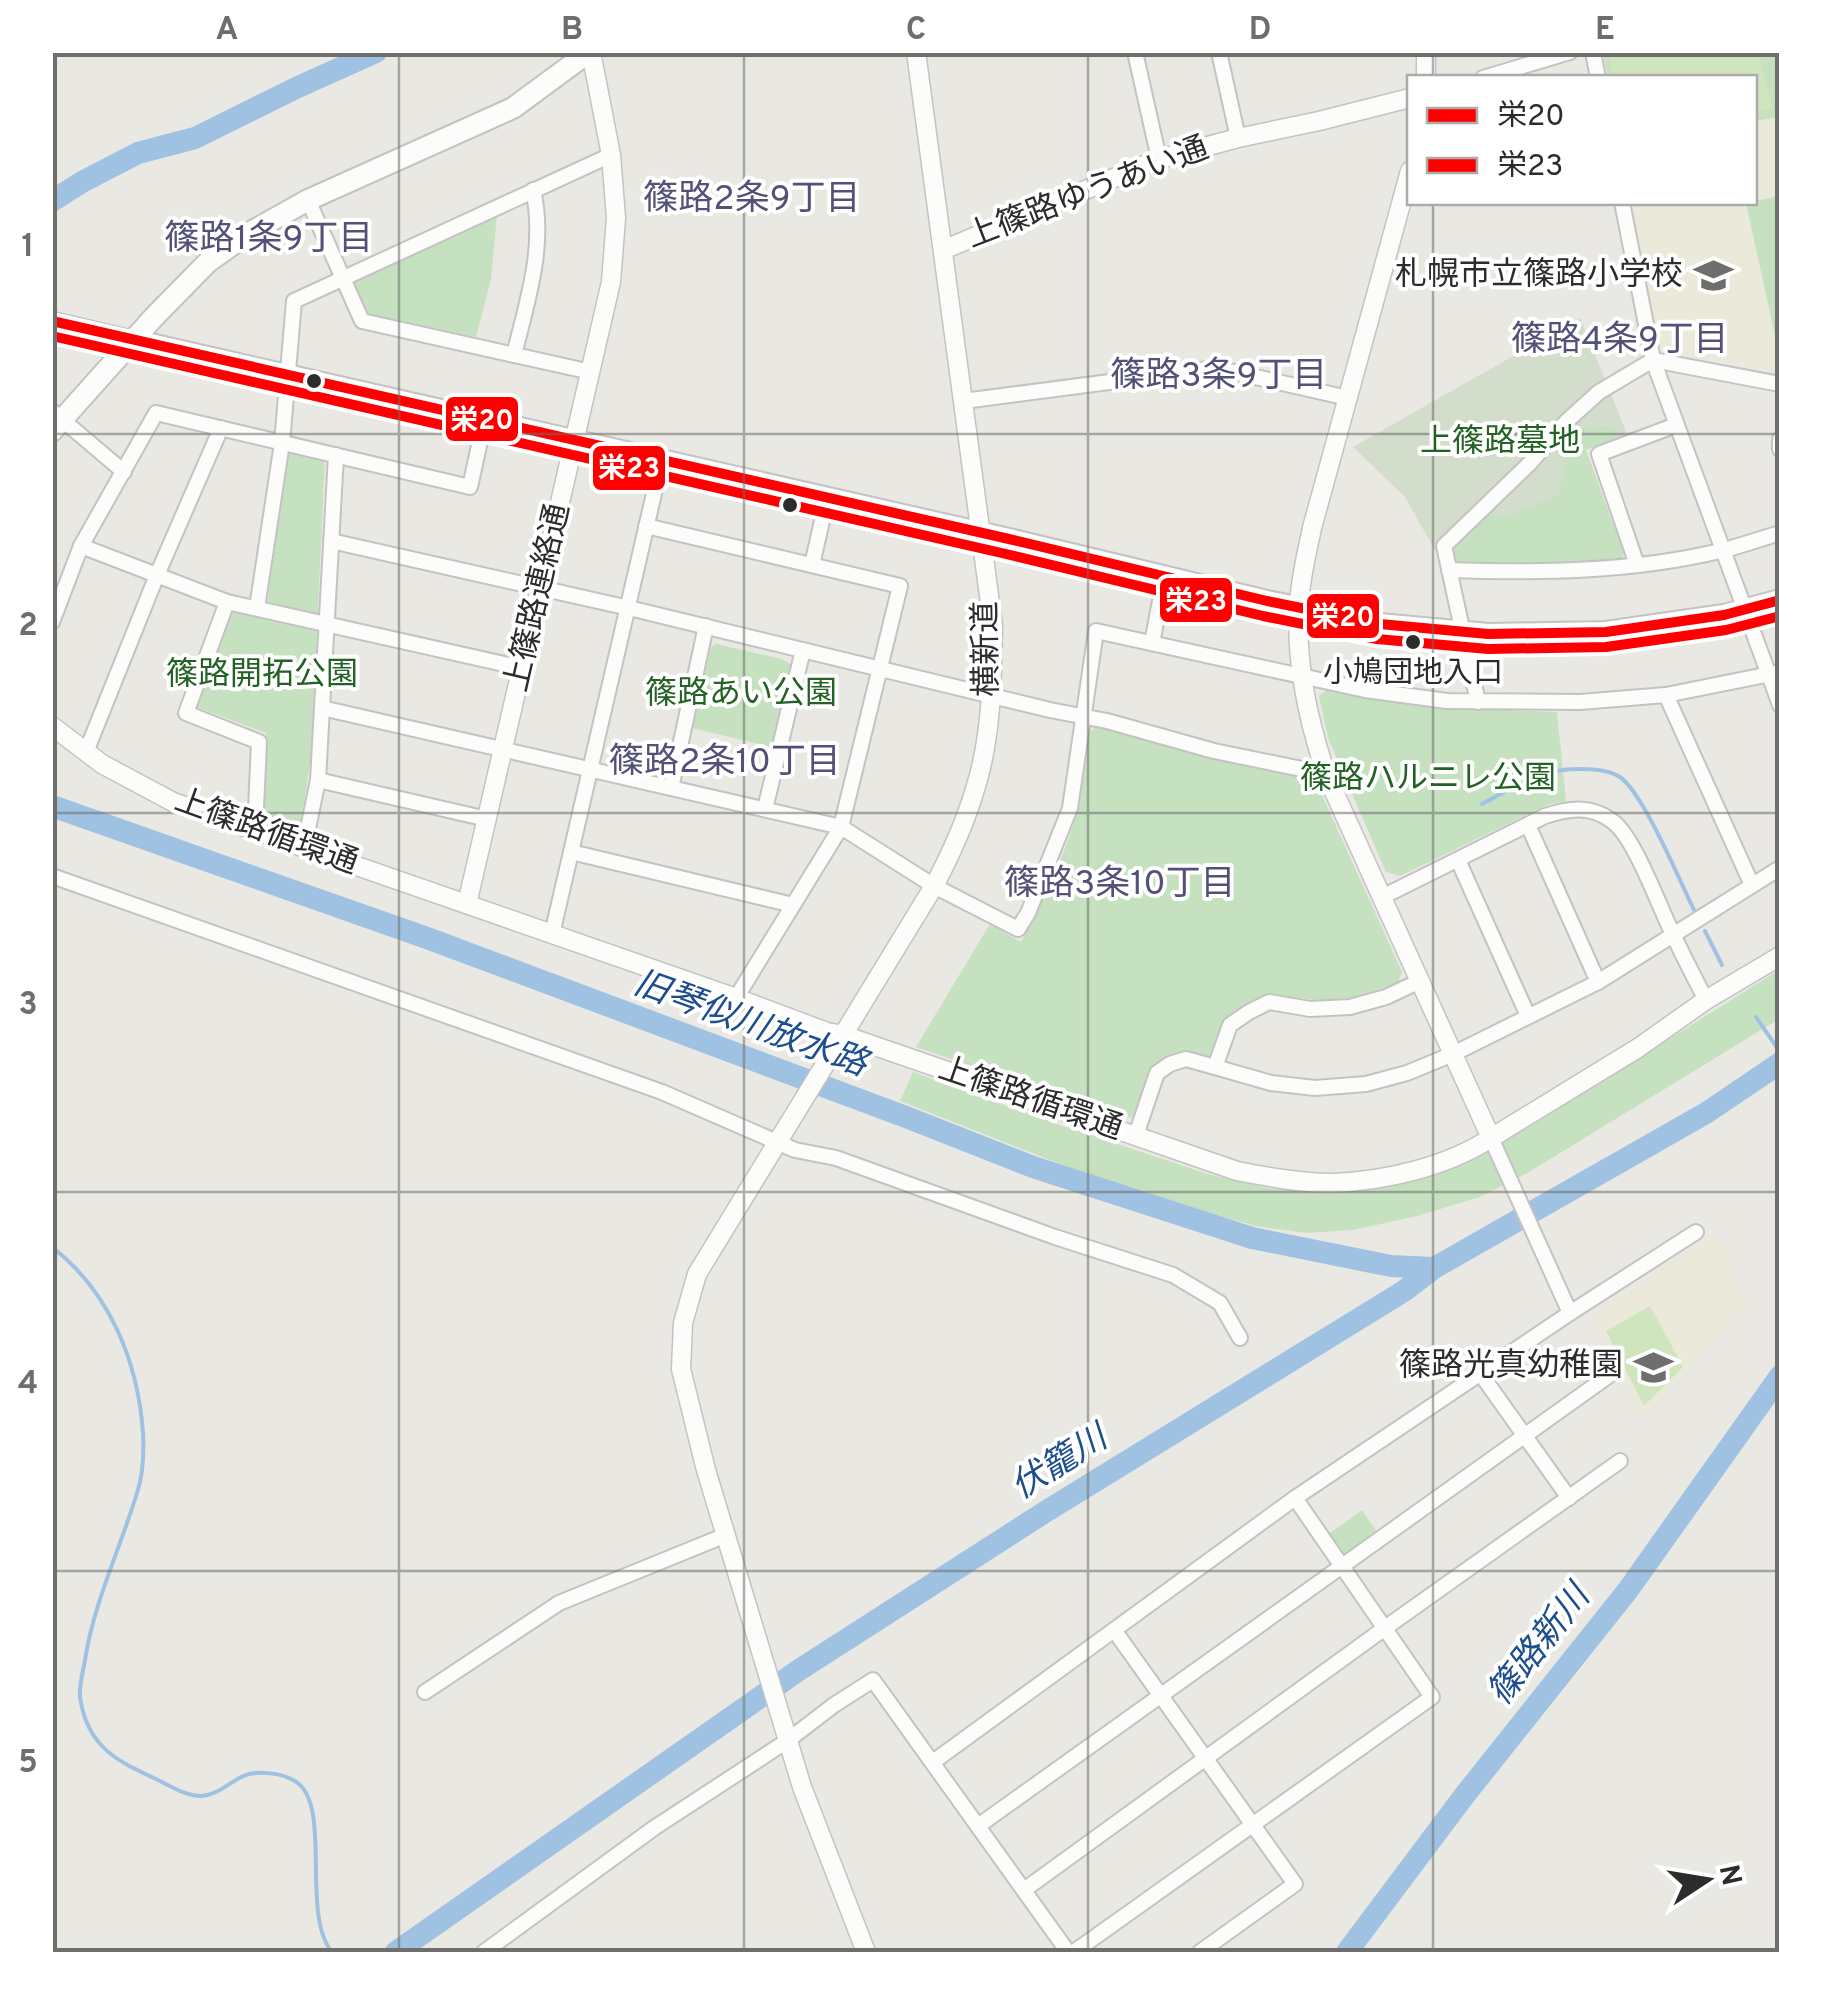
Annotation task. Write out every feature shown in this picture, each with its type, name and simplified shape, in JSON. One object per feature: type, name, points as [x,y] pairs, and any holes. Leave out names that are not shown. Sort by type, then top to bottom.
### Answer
[{"type":"main road","points":[[56,420],[208,262],[249,233],[308,200],[513,108],[590,53]]},
{"type":"main road","points":[[134,340],[1380,624],[1462,633],[1606,632],[1664,625],[1780,600]]},
{"type":"street","name":"横新道","points":[[866,1952],[786,1735],[706,1470],[681,1369],[683,1323],[697,1274],[934,886],[961,830],[977,784],[986,739],[993,625],[916,52]]},
{"type":"street","points":[[1135,52],[1159,159]]},
{"type":"street","points":[[1220,52],[1238,138]]},
{"type":"street","points":[[1493,75],[1570,52]]},
{"type":"street","name":"上篠路連絡通","points":[[467,904],[611,282],[616,218],[611,154],[590,53]]},
{"type":"street","name":"上篠路ゆうあい通","points":[[943,250],[1159,159],[1407,99]]},
{"type":"street","points":[[257,608],[282,442],[294,301],[611,154]]},
{"type":"street","points":[[1407,182],[1312,528],[1298,608],[1302,675],[1326,774],[1570,1313]]},
{"type":"street","points":[[514,355],[534,275],[538,212],[533,190]]},
{"type":"street","points":[[308,200],[362,321],[591,372]]},
{"type":"street","points":[[1623,205],[1652,360],[1745,610],[1774,673],[1780,706]]},
{"type":"street","points":[[52,321],[134,340]]},
{"type":"street","points":[[1478,702],[1444,546],[1599,392],[1652,360],[1780,384]]},
{"type":"street","points":[[964,402],[1216,368],[1348,398]]},
{"type":"street","points":[[52,622],[81,546],[156,413],[470,487],[485,418]]},
{"type":"street","points":[[56,420],[124,472]]},
{"type":"street","points":[[1637,565],[1600,454],[1676,425]]},
{"type":"street","points":[[86,752],[221,428]]},
{"type":"street","points":[[1780,439],[1780,449]]},
{"type":"street","points":[[304,848],[318,780],[336,455]]},
{"type":"street","points":[[552,934],[662,459]]},
{"type":"street","points":[[812,565],[827,498]]},
{"type":"street","points":[[646,526],[900,586],[841,827],[736,998]]},
{"type":"street","points":[[1449,570],[1544,572],[1637,565],[1723,550],[1780,532]]},
{"type":"street","points":[[331,542],[629,608],[1084,716],[1214,751],[1326,774]]},
{"type":"street","points":[[81,546],[227,602],[522,668]]},
{"type":"street","points":[[1152,643],[1165,575]]},
{"type":"street","points":[[227,602],[186,712],[259,742],[255,831]]},
{"type":"street","points":[[671,788],[706,626]]},
{"type":"street","points":[[322,708],[841,827],[934,886],[1018,929],[1070,808],[1096,631],[1365,690],[1447,701],[1580,702],[1666,695],[1774,673]]},
{"type":"street","points":[[764,809],[803,650]]},
{"type":"street","points":[[1666,695],[1752,885]]},
{"type":"street","name":"上篠路循環通","points":[[52,726],[102,764],[173,802],[826,1032],[1238,1171],[1280,1179],[1331,1183],[1388,1177],[1463,1152],[1638,1048],[1706,1000],[1780,956]]},
{"type":"street","points":[[318,780],[487,818]]},
{"type":"street","points":[[1382,898],[1564,810],[1599,814],[1615,822],[1629,840],[1706,1000]]},
{"type":"street","points":[[1528,825],[1598,982]]},
{"type":"street","points":[[571,852],[793,905]]},
{"type":"street","points":[[1458,860],[1528,1016]]},
{"type":"street","points":[[1136,1135],[1156,1073],[1170,1064],[1186,1059],[1271,1084],[1315,1088],[1366,1084],[1408,1073],[1598,982],[1780,868]]},
{"type":"street","points":[[52,876],[782,1134],[796,1150],[836,1158],[1173,1275],[1220,1303],[1240,1338]]},
{"type":"street","points":[[1215,1067],[1230,1026],[1269,1002],[1310,1008],[1350,1007],[1386,997],[1420,981]]},
{"type":"street","points":[[933,1762],[1295,1498],[1696,1232]]},
{"type":"street","points":[[1480,1373],[1569,1498]]},
{"type":"street","points":[[978,1826],[1611,1374]]},
{"type":"street","points":[[1024,1890],[1620,1461]]},
{"type":"street","points":[[484,1952],[786,1735],[873,1680],[1071,1952],[1432,1697],[1295,1498]]},
{"type":"street","points":[[425,1692],[558,1603],[726,1535]]},
{"type":"street","points":[[1114,1630],[1296,1884],[1200,1952]]},
{"type":"shaded area","name":"札幌市立篠路小学校","points":[[1779,117],[1779,371],[1661,349],[1633,205],[1757,205],[1757,121]]},
{"type":"shaded area","name":"篠路光真幼稚園","points":[[1717,1235],[1746,1302],[1641,1420],[1593,1314]]},
{"type":"green space","points":[[1603,53],[1779,53],[1779,117],[1757,121],[1757,75],[1608,75]]},
{"type":"green space","points":[[1608,53],[1758,53],[1773,109],[1757,112],[1757,75],[1613,75]]},
{"type":"green space","points":[[1780,196],[1779,337],[1775,336],[1746,205],[1757,205],[1757,201]]},
{"type":"green space","points":[[497,215],[491,279],[476,337],[366,313],[353,285],[357,279]]},
{"type":"green space","name":"上篠路墓地","points":[[1580,318],[1627,434],[1618,437],[1613,425],[1574,427],[1559,494],[1505,518],[1488,512],[1452,546],[1435,550],[1405,497],[1353,447]]},
{"type":"green space","points":[[1614,425],[1618,437],[1586,450],[1624,553],[1622,559],[1559,564],[1460,564],[1454,560],[1452,546],[1574,427]]},
{"type":"green space","name":"篠路開拓公園","points":[[287,450],[325,458],[311,758],[299,833],[261,820],[266,733],[196,707],[232,609],[266,615]]},
{"type":"green space","name":"篠路あい公園","points":[[716,644],[782,659],[791,665],[771,747],[692,728],[711,647]]},
{"type":"green space","name":"篠路ハルニレ公園","points":[[1327,690],[1449,708],[1557,712],[1566,801],[1549,804],[1400,876],[1386,872],[1328,738],[1319,696]]},
{"type":"green space","points":[[1097,726],[1316,782],[1402,972],[1398,983],[1355,997],[1326,1001],[1268,995],[1242,1007],[1221,1026],[1209,1056],[1177,1053],[1156,1065],[1133,1117],[1126,1118],[916,1047],[990,924],[1021,942],[1068,839],[1081,794],[1090,732]]},
{"type":"green space","points":[[1779,970],[1779,1019],[1529,1172],[1480,1197],[1353,1230],[1307,1233],[1256,1226],[1180,1205],[1078,1171],[900,1101],[913,1072],[1208,1174],[1267,1188],[1318,1192],[1391,1187],[1470,1160]]},
{"type":"green space","points":[[1650,1306],[1683,1367],[1644,1406],[1606,1331]]},
{"type":"green space","points":[[1362,1510],[1376,1531],[1342,1556],[1329,1534]]},
{"type":"waterway","points":[[52,201],[138,153],[195,138],[376,52]]},
{"type":"waterway","points":[[1482,804],[1530,779],[1556,771],[1591,769],[1620,777],[1640,801],[1695,912]]},
{"type":"waterway","name":"旧琴似川放水路","points":[[52,806],[427,938],[1033,1167],[1252,1238],[1391,1266],[1434,1268]]},
{"type":"waterway","points":[[1705,931],[1722,965]]},
{"type":"waterway","points":[[1756,1017],[1780,1052]]},
{"type":"waterway","name":"伏籠川","points":[[396,1952],[799,1670],[1045,1512],[1404,1291],[1434,1268],[1706,1113],[1780,1063]]},
{"type":"waterway","points":[[52,1247],[90,1285],[117,1330],[135,1380],[143,1433],[139,1486],[89,1638],[80,1688],[89,1728],[117,1759],[195,1796],[207,1795],[255,1773],[279,1775],[299,1784],[313,1817],[318,1914],[332,1952]]},
{"type":"waterway","name":"篠路新川","points":[[1347,1952],[1464,1796],[1628,1590],[1780,1376]]},
{"type":"transit line","name":"栄20","points":[[52,321],[1380,624],[1488,634],[1606,632],[1724,615],[1780,600]]},
{"type":"transit line","name":"栄23","points":[[52,336],[1377,639],[1488,649],[1606,647],[1726,630],[1780,616]]},
{"type":"place","name":"札幌市立篠路小学校","points":[[1713,276]]},
{"type":"place","name":"小鳩団地入口","points":[[1413,642]]},
{"type":"place","name":"篠路光真幼稚園","points":[[1653,1367]]},
{"type":"district","name":"篠路2条9丁目","points":[[752,200]]},
{"type":"district","name":"篠路1条9丁目","points":[[269,240]]},
{"type":"district","name":"篠路4条9丁目","points":[[1620,341]]},
{"type":"district","name":"篠路3条9丁目","points":[[1219,377]]},
{"type":"district","name":"篠路2条10丁目","points":[[725,763]]},
{"type":"district","name":"篠路3条10丁目","points":[[1120,885]]}]
